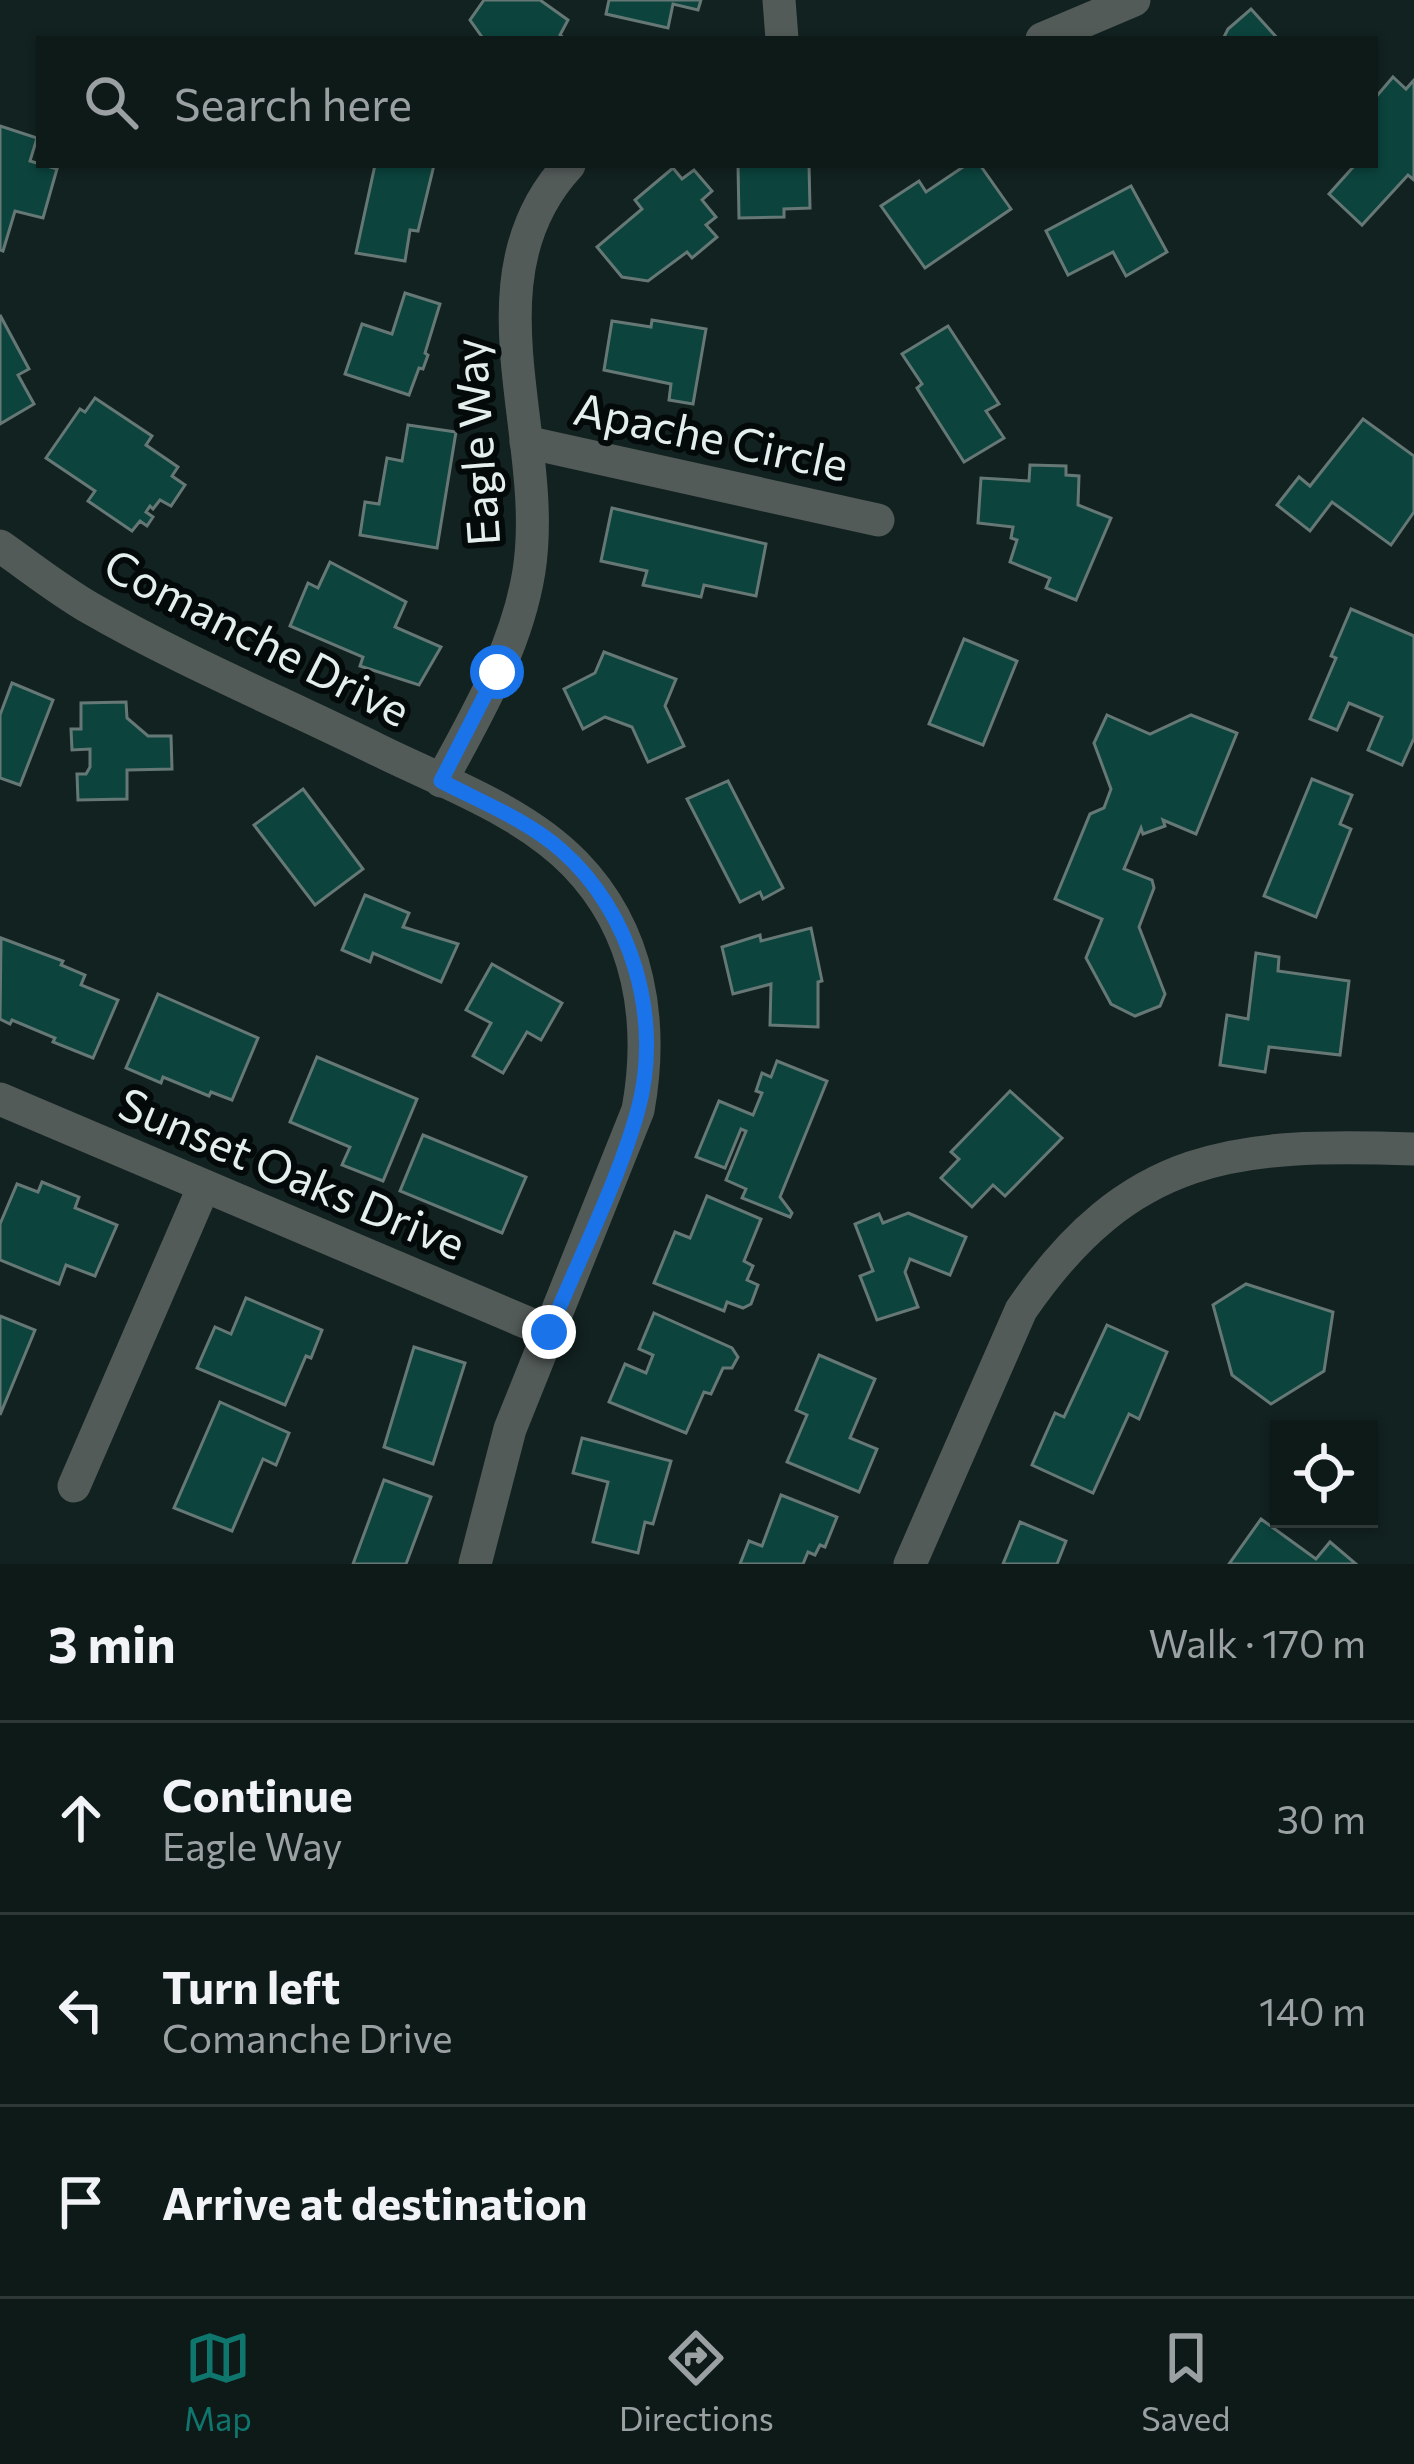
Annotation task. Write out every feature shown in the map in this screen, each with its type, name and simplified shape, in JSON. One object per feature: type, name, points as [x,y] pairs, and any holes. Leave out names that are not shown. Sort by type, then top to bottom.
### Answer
[{"type":"street","points":[[778,0],[782,36]]},
{"type":"street","points":[[1049,36],[1134,0]]},
{"type":"street","name":"Eagle Way","points":[[441,781],[497,672],[522,609],[532,539],[514,326],[520,260],[542,201],[567,168]]},
{"type":"street","name":"Apache Circle","points":[[526,442],[878,520]]},
{"type":"street","name":"Comanche Drive","points":[[0,546],[90,608],[535,831],[578,866],[628,946],[646,1026],[646,1068],[638,1110],[510,1429],[475,1564]]},
{"type":"street","name":"Sunset Oaks Drive","points":[[0,1099],[549,1332]]},
{"type":"street","points":[[910,1564],[1021,1310],[1046,1274],[1104,1215],[1168,1176],[1235,1155],[1299,1147],[1414,1149]]},
{"type":"street","points":[[74,1486],[204,1186]]},
{"type":"building","points":[[484,0],[540,0],[568,20],[561,36],[481,36],[470,20]]},
{"type":"building","points":[[609,0],[701,0],[698,10],[673,4],[668,28],[606,14]]},
{"type":"building","points":[[1251,9],[1275,36],[1224,36]]},
{"type":"building","points":[[1393,77],[1406,89],[1414,80],[1414,180],[1408,175],[1362,225],[1329,194],[1352,168],[1378,168],[1378,94]]},
{"type":"building","points":[[0,126],[36,138],[30,161],[36,168],[57,169],[43,218],[15,211],[0,250]]},
{"type":"building","points":[[374,168],[433,168],[418,231],[410,230],[405,261],[356,253]]},
{"type":"building","points":[[673,168],[682,179],[694,170],[712,191],[702,200],[716,217],[706,225],[717,237],[692,258],[687,252],[648,281],[622,277],[597,247],[642,209],[635,200]]},
{"type":"building","points":[[738,168],[809,168],[810,208],[784,209],[784,217],[739,218]]},
{"type":"building","points":[[962,168],[982,168],[1011,209],[925,268],[881,206],[919,181],[926,192]]},
{"type":"building","points":[[1131,186],[1167,252],[1126,276],[1113,252],[1068,275],[1046,231]]},
{"type":"building","points":[[405,293],[440,304],[428,355],[409,395],[345,374],[362,324],[392,334]]},
{"type":"building","points":[[0,315],[29,369],[18,375],[34,404],[0,424]]},
{"type":"building","points":[[652,320],[706,329],[693,404],[669,400],[671,384],[604,370],[612,321],[651,327]]},
{"type":"building","points":[[948,326],[999,404],[986,411],[1004,438],[964,462],[917,388],[922,384],[902,354]]},
{"type":"building","points":[[95,398],[152,436],[146,445],[178,467],[172,476],[185,485],[171,506],[160,500],[153,509],[150,506],[146,512],[153,517],[147,526],[140,521],[132,531],[88,501],[95,491],[46,458],[80,409],[85,412]]},
{"type":"building","points":[[1363,419],[1414,456],[1414,512],[1391,545],[1332,502],[1310,531],[1277,505],[1299,477],[1310,486]]},
{"type":"building","points":[[408,425],[456,432],[437,548],[360,535],[365,502],[379,504],[387,458],[402,461]]},
{"type":"building","points":[[1030,465],[1066,466],[1066,475],[1079,476],[1078,505],[1111,518],[1076,600],[1046,588],[1050,578],[1010,562],[1017,540],[1011,538],[1013,527],[978,523],[981,478],[1029,481]]},
{"type":"building","points":[[612,508],[766,544],[756,596],[704,585],[701,597],[643,585],[647,571],[601,561]]},
{"type":"building","points":[[330,562],[406,602],[395,627],[441,647],[419,685],[360,666],[363,657],[290,626],[308,583],[318,588]]},
{"type":"building","points":[[1351,609],[1414,636],[1414,738],[1402,765],[1368,750],[1382,717],[1349,703],[1337,730],[1310,719]]},
{"type":"building","points":[[964,639],[1017,661],[983,745],[929,724]]},
{"type":"building","points":[[604,652],[676,679],[665,706],[684,746],[648,762],[632,727],[605,717],[583,729],[564,689],[595,673]]},
{"type":"building","points":[[12,683],[53,700],[20,785],[0,778],[0,715]]},
{"type":"building","points":[[126,702],[127,718],[148,736],[171,736],[172,769],[127,770],[127,799],[78,800],[77,774],[86,774],[90,767],[90,749],[72,750],[71,729],[81,729],[81,703]]},
{"type":"building","points":[[1107,715],[1150,734],[1191,715],[1237,733],[1196,834],[1163,820],[1165,826],[1143,834],[1141,828],[1124,869],[1152,880],[1154,888],[1139,927],[1165,994],[1160,1006],[1135,1016],[1111,1004],[1086,958],[1102,919],[1055,899],[1090,814],[1104,808],[1111,789],[1094,743]]},
{"type":"building","points":[[1312,779],[1352,795],[1340,824],[1351,829],[1316,917],[1264,896]]},
{"type":"building","points":[[728,781],[783,888],[763,899],[760,892],[740,902],[687,799]]},
{"type":"building","points":[[303,789],[363,869],[315,905],[254,825]]},
{"type":"building","points":[[365,895],[409,913],[403,927],[458,944],[441,982],[373,953],[370,962],[342,950]]},
{"type":"building","points":[[811,928],[822,981],[818,982],[818,1027],[770,1025],[771,984],[733,994],[722,947],[760,935],[761,941]]},
{"type":"building","points":[[1,938],[63,961],[61,965],[85,975],[81,985],[118,1000],[93,1058],[53,1042],[55,1038],[0,1019]]},
{"type":"building","points":[[1256,953],[1279,957],[1278,971],[1349,981],[1340,1055],[1269,1047],[1265,1072],[1220,1065],[1227,1015],[1248,1019]]},
{"type":"building","points":[[492,964],[562,1003],[541,1040],[527,1032],[503,1073],[473,1056],[491,1023],[466,1010]]},
{"type":"building","points":[[158,994],[258,1038],[232,1100],[163,1077],[161,1083],[126,1068]]},
{"type":"building","points":[[317,1057],[417,1099],[383,1181],[342,1165],[350,1147],[290,1122]]},
{"type":"building","points":[[777,1061],[827,1081],[780,1197],[790,1217],[742,1198],[746,1189],[726,1180],[746,1131],[741,1129],[725,1168],[696,1157],[719,1101],[753,1115],[762,1093],[756,1091],[762,1073],[771,1077]]},
{"type":"building","points":[[1010,1091],[1062,1138],[1005,1196],[993,1185],[972,1207],[941,1178],[959,1159],[951,1152]]},
{"type":"building","points":[[423,1135],[526,1177],[502,1233],[400,1191]]},
{"type":"building","points":[[42,1182],[79,1197],[75,1208],[117,1225],[95,1276],[66,1265],[59,1284],[0,1260],[0,1224],[17,1184],[38,1192]]},
{"type":"building","points":[[707,1196],[761,1219],[744,1261],[753,1266],[747,1280],[758,1285],[751,1304],[743,1308],[727,1302],[724,1311],[654,1283],[675,1232],[690,1238]]},
{"type":"building","points":[[908,1213],[966,1237],[950,1275],[910,1259],[905,1272],[918,1307],[877,1320],[860,1276],[873,1271],[855,1224],[879,1214],[883,1223]]},
{"type":"building","points":[[1246,1284],[1333,1312],[1324,1371],[1271,1404],[1232,1375],[1213,1305]]},
{"type":"building","points":[[246,1298],[322,1330],[285,1405],[197,1368],[215,1327],[231,1334]]},
{"type":"building","points":[[654,1313],[732,1348],[738,1357],[732,1368],[723,1368],[711,1394],[704,1392],[686,1433],[609,1402],[625,1364],[646,1373],[653,1355],[639,1349]]},
{"type":"building","points":[[0,1316],[35,1330],[0,1415]]},
{"type":"building","points":[[1107,1325],[1167,1352],[1139,1419],[1129,1414],[1093,1493],[1032,1465],[1055,1413],[1064,1417]]},
{"type":"building","points":[[414,1347],[465,1363],[433,1464],[384,1447]]},
{"type":"building","points":[[819,1355],[875,1379],[850,1438],[877,1449],[859,1492],[787,1462],[807,1415],[796,1410]]},
{"type":"building","points":[[220,1402],[289,1433],[276,1465],[263,1459],[232,1531],[174,1508]]},
{"type":"building","points":[[582,1438],[671,1461],[653,1524],[645,1522],[638,1553],[593,1542],[608,1482],[573,1473]]},
{"type":"building","points":[[384,1480],[431,1497],[406,1564],[353,1564]]},
{"type":"building","points":[[781,1495],[837,1517],[825,1547],[820,1545],[815,1555],[808,1552],[803,1564],[740,1564],[749,1541],[762,1546]]},
{"type":"building","points":[[1261,1519],[1316,1559],[1330,1542],[1356,1564],[1229,1564]]},
{"type":"building","points":[[1020,1522],[1066,1541],[1057,1564],[1003,1564]]},
{"type":"route","points":[[497,672],[441,781],[535,831],[578,866],[628,946],[646,1026],[646,1068],[638,1110],[549,1332]]}]
